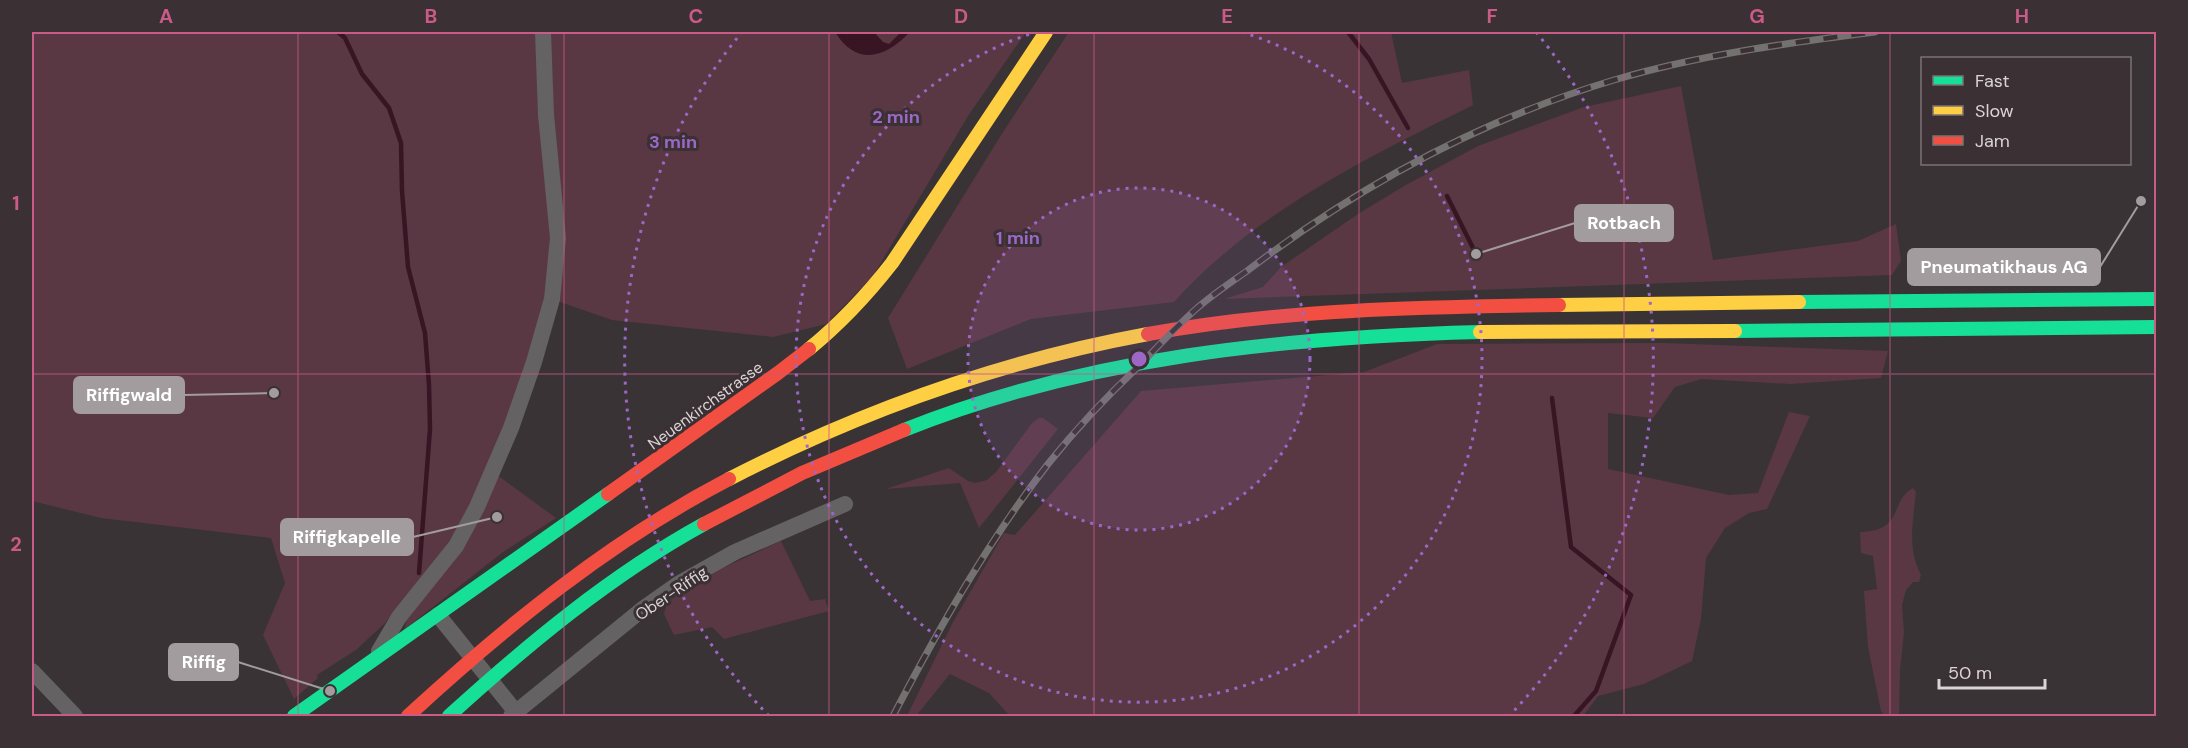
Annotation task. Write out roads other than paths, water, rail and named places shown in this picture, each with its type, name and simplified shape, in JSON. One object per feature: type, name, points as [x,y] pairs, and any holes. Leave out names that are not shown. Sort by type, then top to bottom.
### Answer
[{"type":"main road","name":"Neuenkirchstrasse","points":[[294,717],[778,374],[836,327],[866,296],[907,244],[1046,32]]},
{"type":"main road","points":[[408,717],[441,686],[564,584],[668,513],[736,476],[836,427],[923,394],[1037,359],[1107,342],[1173,329],[1371,309],[1659,303],[2157,299]]},
{"type":"main road","points":[[450,717],[518,657],[587,602],[650,557],[718,516],[794,476],[927,421],[1020,391],[1135,363],[1199,353],[1371,335],[2157,327]]},
{"type":"street","points":[[372,662],[399,617],[456,546],[477,507],[511,428],[534,362],[552,299],[558,238],[546,115],[543,32]]},
{"type":"street","name":"Ober-Riffig","points":[[515,715],[644,608],[678,584],[735,552],[845,504]]},
{"type":"street","points":[[438,615],[503,696],[515,715]]},
{"type":"street","points":[[32,671],[75,717]]},
{"type":"waterway","points":[[338,32],[345,38],[362,74],[389,108],[401,143],[408,267],[425,333],[429,385],[430,429],[419,573]]},
{"type":"waterway","points":[[1348,32],[1369,59],[1408,128]]},
{"type":"waterway","points":[[1447,196],[1476,254]]},
{"type":"waterway","points":[[1552,398],[1571,547],[1631,595],[1596,691],[1574,716]]},
{"type":"railway","points":[[893,716],[946,618],[984,555],[1048,464],[1080,426],[1196,309],[1289,240],[1376,184],[1422,159],[1468,136],[1564,96],[1646,71],[1711,57],[1776,45],[1875,32]]},
{"type":"place","name":"Pneumatikhaus AG","points":[[2141,201]]},
{"type":"place","name":"Rotbach","points":[[1476,254]]},
{"type":"place","name":"Riffigwald","points":[[274,393]]},
{"type":"place","name":"Riffigkapelle","points":[[497,517]]},
{"type":"place","name":"Riffig","points":[[330,691]]}]
